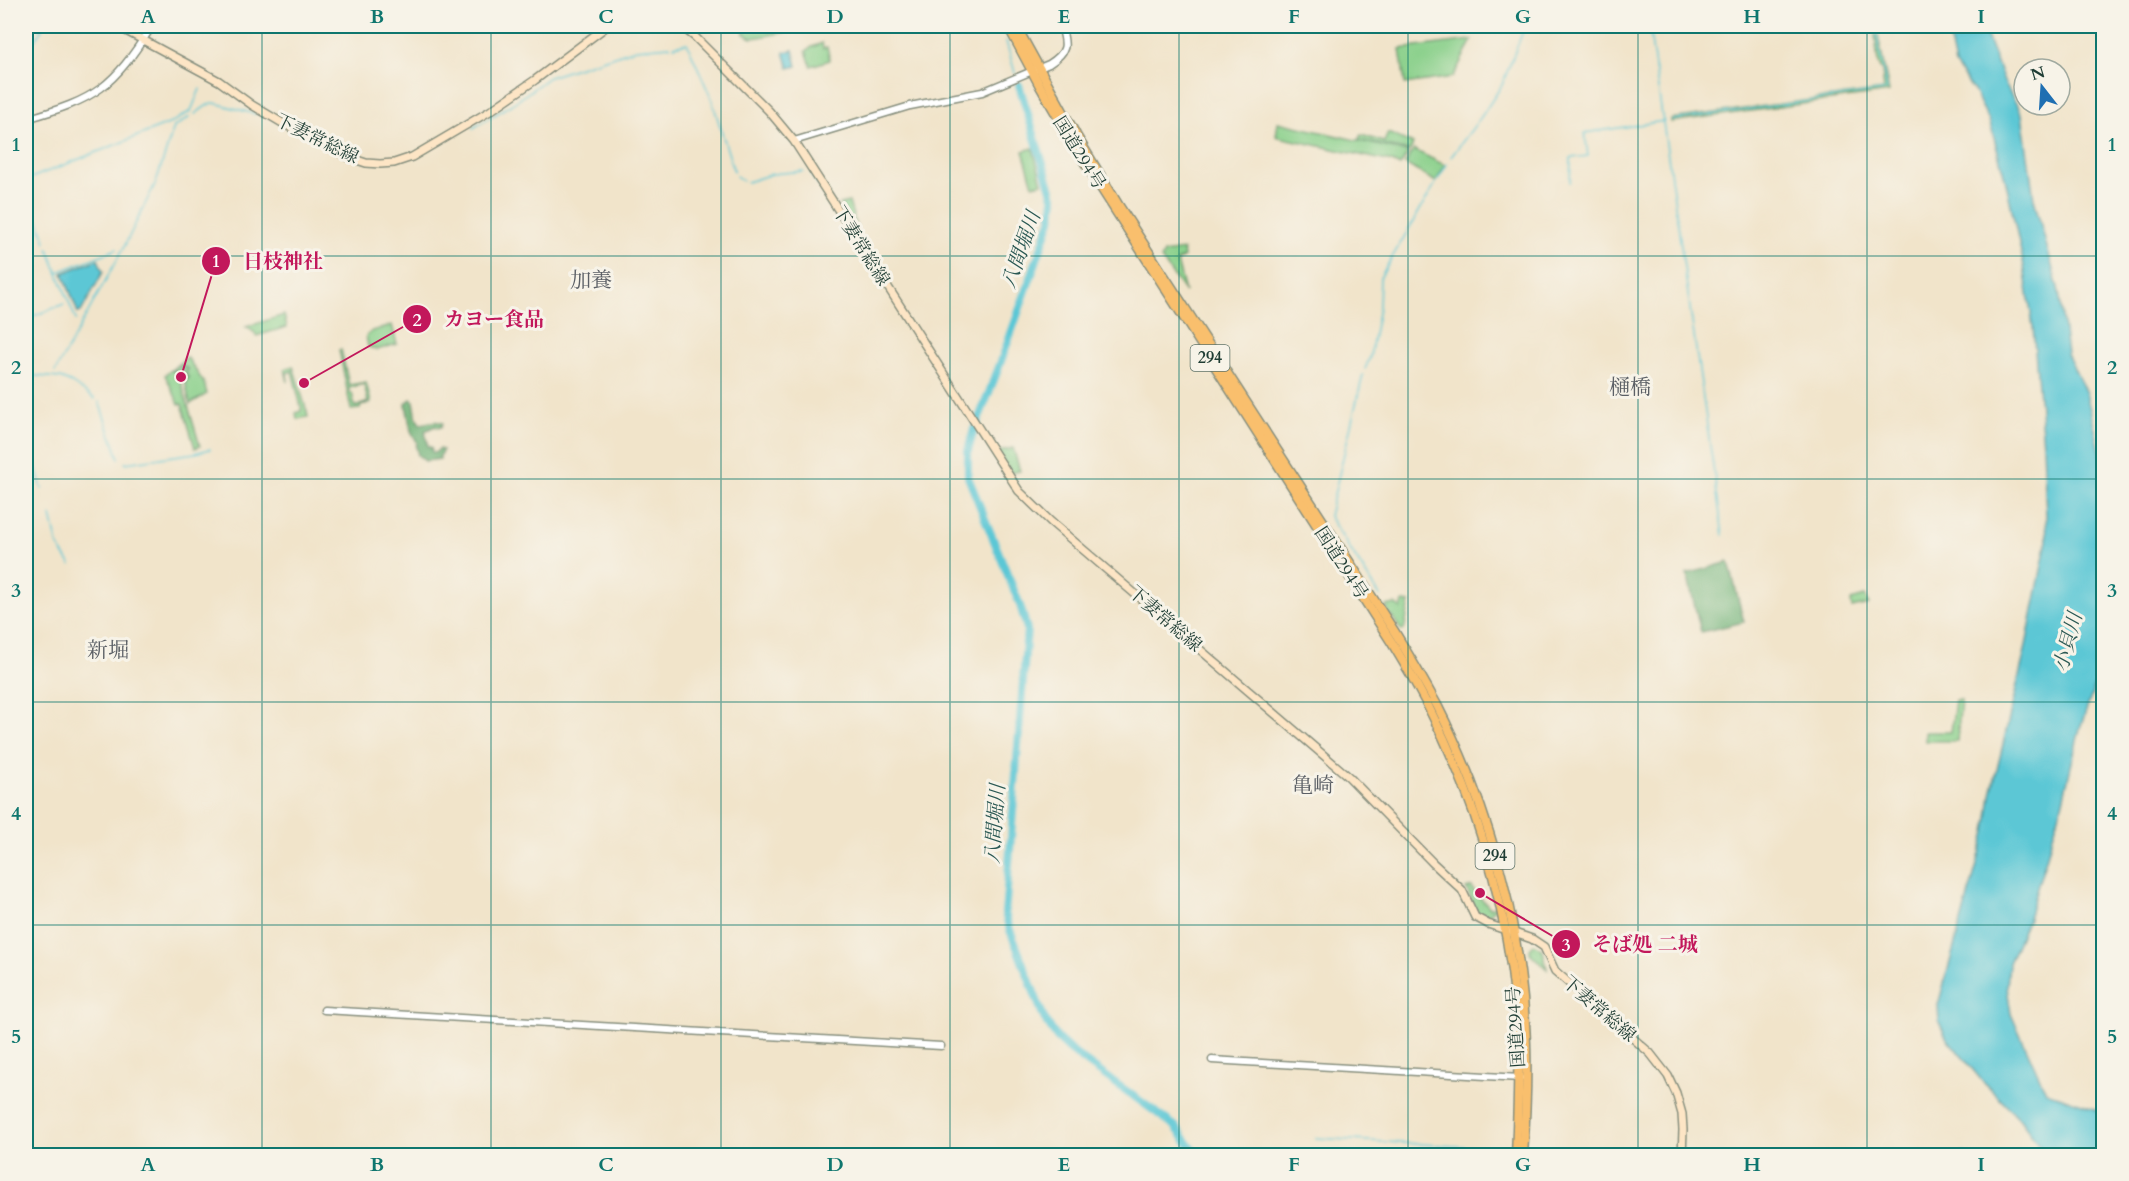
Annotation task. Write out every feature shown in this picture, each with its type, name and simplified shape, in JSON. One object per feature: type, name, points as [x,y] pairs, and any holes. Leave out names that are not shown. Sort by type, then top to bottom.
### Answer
[{"type":"highway","name":"国道294号","points":[[1008,26],[1119,206],[1383,613],[1428,688],[1450,732],[1471,781],[1493,851],[1509,931],[1523,1078],[1523,1155]]},
{"type":"highway","name":"国道294号","points":[[1016,26],[1035,70]]},
{"type":"highway","name":"国道294号","points":[[1516,1155],[1523,1078]]},
{"type":"main road","name":"下妻常総線","points":[[117,26],[219,81],[252,105],[284,124],[348,157],[366,163],[380,164],[394,163],[412,157],[490,111],[607,26]]},
{"type":"main road","name":"下妻常総線","points":[[681,26],[695,36],[769,111],[794,141],[1019,491],[1051,522],[1349,777],[1462,890],[1475,917],[1542,944],[1556,971],[1650,1053],[1664,1068],[1680,1107],[1683,1122],[1682,1155]]},
{"type":"street","points":[[26,119],[72,105],[94,93],[117,75],[152,26]]},
{"type":"street","points":[[794,141],[910,106],[981,92],[1035,70],[1059,57],[1065,48],[1061,26]]},
{"type":"street","points":[[324,1010],[941,1046]]},
{"type":"street","points":[[1212,1060],[1523,1078]]},
{"type":"green space","points":[[744,26],[794,26],[795,30],[752,38],[744,34]]},
{"type":"green space","points":[[1875,35],[1878,35],[1889,92],[1671,122],[1671,119],[1884,90]]},
{"type":"green space","points":[[1472,40],[1453,77],[1405,84],[1400,49]]},
{"type":"green space","points":[[822,43],[823,48],[827,47],[830,60],[811,66],[806,51]]},
{"type":"green space","points":[[1278,122],[1408,153],[1400,166],[1392,162],[1276,136]]},
{"type":"green space","points":[[1388,133],[1413,144],[1410,151],[1358,140],[1361,135],[1384,142]]},
{"type":"green space","points":[[1033,148],[1042,183],[1033,185],[1023,151]]},
{"type":"green space","points":[[1414,150],[1445,165],[1436,182],[1405,164]]},
{"type":"green space","points":[[849,202],[858,232],[840,204]]},
{"type":"green space","points":[[1183,250],[1184,257],[1177,261],[1185,292],[1161,259],[1164,253]]},
{"type":"green space","points":[[284,315],[287,327],[256,336],[246,327]]},
{"type":"green space","points":[[392,325],[397,344],[377,350],[368,347],[366,336],[372,331]]},
{"type":"green space","points":[[341,349],[349,385],[366,382],[371,402],[361,406],[360,409],[351,410],[339,350]],"holes":[[[364,384],[368,402],[355,407],[349,388]]]},
{"type":"green space","points":[[187,357],[204,383],[207,394],[190,404],[185,381],[189,378],[186,374],[188,369],[177,365]]},
{"type":"green space","points":[[177,365],[200,446],[195,448],[182,404],[179,404],[165,375]]},
{"type":"green space","points":[[177,365],[188,369],[186,374],[189,378],[187,380],[183,381],[178,372],[172,371]]},
{"type":"green space","points":[[293,366],[308,417],[297,419],[296,413],[301,411],[301,407],[292,371],[287,373],[288,382],[285,369]]},
{"type":"green space","points":[[411,399],[414,401],[420,424],[435,421],[443,423],[441,427],[435,426],[425,431],[428,447],[431,447],[432,452],[443,450],[440,459],[425,461],[418,455],[417,442],[411,431],[406,405]]},
{"type":"green space","points":[[1013,448],[1020,471],[1011,473],[997,452]]},
{"type":"green space","points":[[1729,562],[1744,622],[1701,632],[1687,574]]},
{"type":"green space","points":[[1865,596],[1869,604],[1852,608],[1851,600]]},
{"type":"green space","points":[[1403,602],[1410,603],[1402,631],[1386,606],[1395,604],[1401,609]]},
{"type":"green space","points":[[1955,700],[1961,700],[1957,741],[1925,741],[1925,732],[1951,732]]},
{"type":"green space","points":[[1472,887],[1490,908],[1494,906],[1496,908],[1485,918],[1475,909],[1466,889]]},
{"type":"green space","points":[[1534,944],[1543,950],[1547,969],[1530,953],[1530,948]]},
{"type":"water","name":"小貝川","points":[[1947,26],[1983,26],[2012,96],[2012,117],[2022,117],[2034,199],[2059,292],[2067,354],[2086,393],[2104,466],[2103,663],[2080,728],[2061,809],[2027,921],[2009,963],[2007,987],[2011,1014],[2046,1092],[2094,1108],[2103,1117],[2103,1155],[2046,1155],[2019,1118],[1983,1082],[1946,1037],[1939,1022],[1938,1005],[1986,832],[1991,795],[2025,651],[2047,540],[2043,445],[2033,327],[2024,266],[2006,182],[1990,123],[1974,91],[1955,65]]},
{"type":"water","points":[[793,50],[797,66],[789,68],[784,52]]},
{"type":"water","points":[[98,259],[103,272],[81,312],[78,313],[63,273]]},
{"type":"waterway","points":[[26,52],[42,30],[34,26]]},
{"type":"waterway","name":"八間堀川","points":[[1026,26],[1027,31]]},
{"type":"waterway","points":[[1451,157],[1502,85],[1525,26]]},
{"type":"waterway","points":[[1649,26],[1723,535]]},
{"type":"waterway","points":[[1672,120],[1887,90],[1877,35]]},
{"type":"waterway","name":"八間堀川","points":[[1006,41],[1015,73]]},
{"type":"waterway","points":[[674,46],[687,43],[712,100],[734,172]]},
{"type":"waterway","points":[[473,128],[517,101],[549,77],[636,49],[670,46]]},
{"type":"waterway","name":"八間堀川","points":[[977,423],[1051,220],[1054,200],[1019,85]]},
{"type":"waterway","points":[[26,180],[171,123],[191,111],[200,89]]},
{"type":"waterway","points":[[195,114],[212,103],[256,114]]},
{"type":"waterway","points":[[55,372],[124,247],[156,182],[174,127],[190,117]]},
{"type":"waterway","points":[[1570,182],[1571,158],[1588,156],[1585,133],[1664,121]]},
{"type":"waterway","points":[[1365,369],[1370,357],[1379,307],[1380,278],[1447,164]]},
{"type":"waterway","points":[[747,182],[772,174],[803,171]]},
{"type":"waterway","points":[[811,174],[818,185]]},
{"type":"waterway","points":[[736,176],[743,181]]},
{"type":"waterway","points":[[26,188],[46,242]]},
{"type":"waterway","points":[[48,248],[76,320]]},
{"type":"waterway","points":[[58,272],[117,249]]},
{"type":"waterway","points":[[26,319],[64,304]]},
{"type":"waterway","points":[[26,375],[60,378],[72,383],[95,399]]},
{"type":"waterway","points":[[1363,375],[1329,516],[1380,596]]},
{"type":"waterway","points":[[99,402],[119,458]]},
{"type":"waterway","name":"八間堀川","points":[[974,429],[968,451],[968,477],[1020,605],[1027,629],[1005,913],[1010,930],[1044,1018],[1057,1038],[1071,1051],[1175,1126],[1198,1156]]},
{"type":"waterway","points":[[26,432],[42,489]]},
{"type":"waterway","points":[[125,463],[210,449]]},
{"type":"waterway","points":[[51,516],[58,546],[71,565]]},
{"type":"waterway","points":[[1316,1138],[1507,1149]]},
{"type":"waterway","points":[[1532,1151],[1618,1156]]},
{"type":"waterway","points":[[1948,1156],[1964,1153],[1970,1156]]},
{"type":"place","name":"日枝神社","points":[[181,377]]},
{"type":"place","name":"カヨー食品","points":[[304,383]]},
{"type":"place","name":"そば処 二城","points":[[1480,893]]},
{"type":"district","name":"加養","points":[[591,280]]},
{"type":"district","name":"樋橋","points":[[1630,387]]},
{"type":"district","name":"新堀","points":[[108,650]]},
{"type":"district","name":"亀崎","points":[[1313,785]]}]
